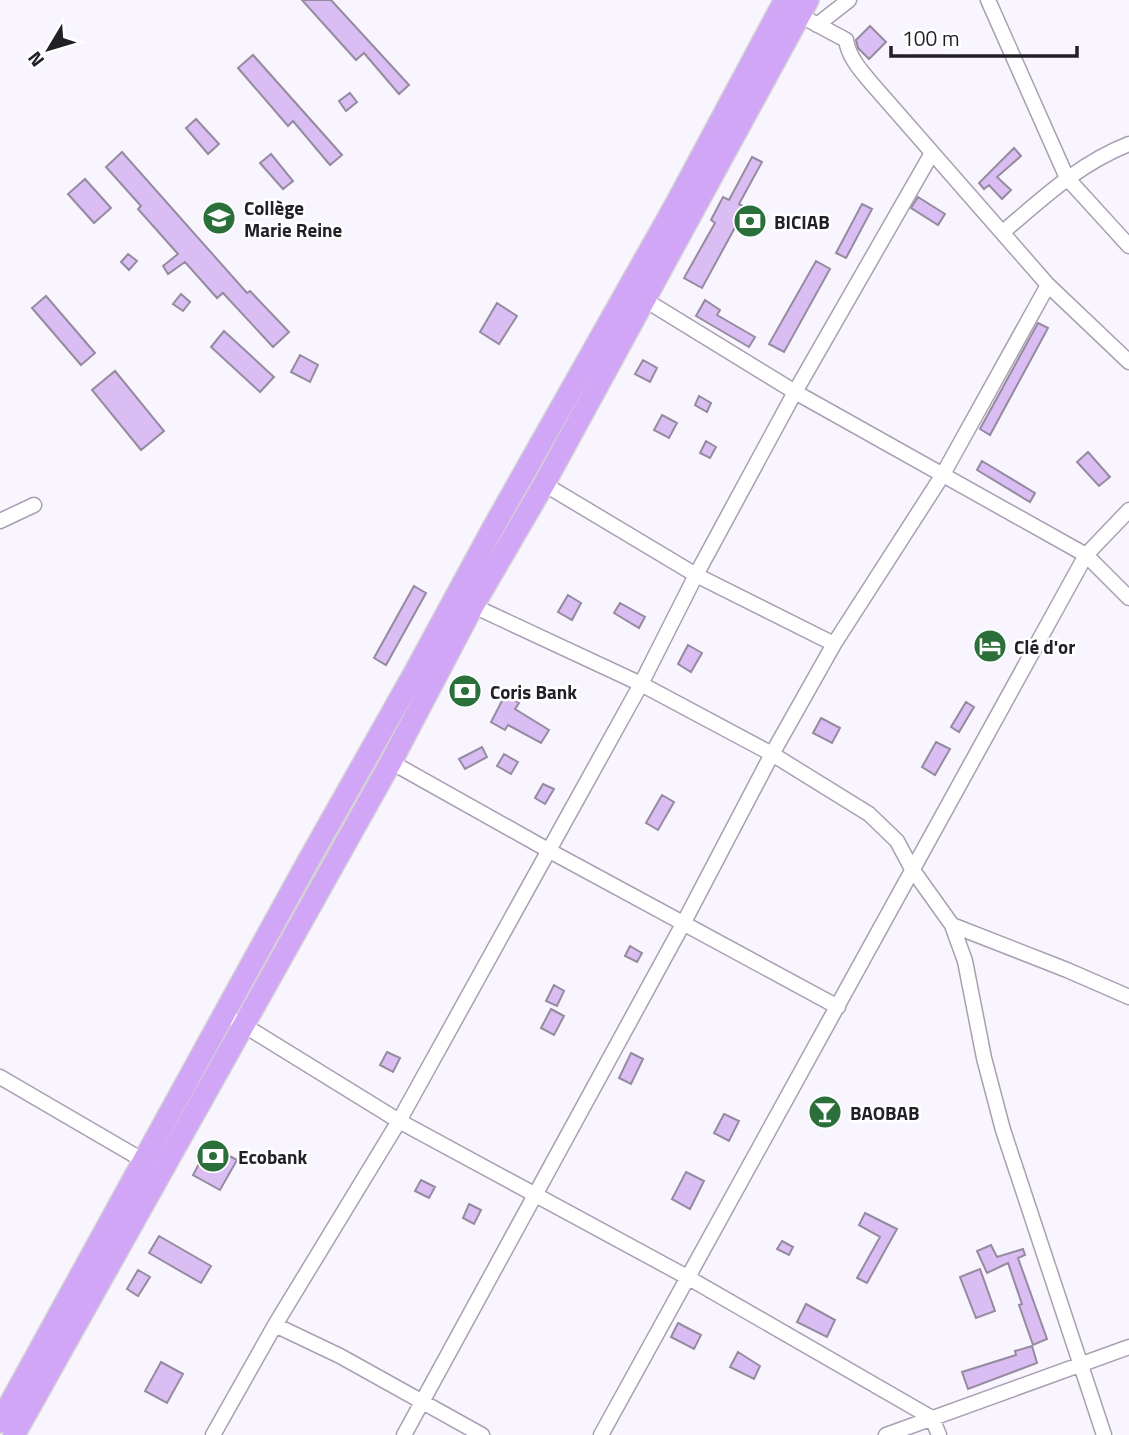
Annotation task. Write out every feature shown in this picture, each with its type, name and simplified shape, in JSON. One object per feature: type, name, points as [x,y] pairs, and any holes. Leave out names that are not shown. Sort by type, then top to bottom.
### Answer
[{"type":"highway","points":[[0,1422],[152,1166],[243,1024],[391,762],[464,602],[544,484],[636,294],[676,204],[783,3]]},
{"type":"highway","points":[[14,1435],[152,1166],[224,1013],[464,602],[636,294],[809,14]]},
{"type":"street","points":[[809,14],[849,0]]},
{"type":"street","points":[[988,0],[1067,177],[1129,246]]},
{"type":"street","points":[[783,3],[809,14],[846,40],[853,61],[1048,285],[1129,362]]},
{"type":"street","points":[[1003,232],[1067,177],[1107,152],[1129,144]]},
{"type":"street","points":[[212,1435],[275,1325],[399,1121],[641,684],[696,575],[795,392],[932,153]]},
{"type":"street","points":[[404,1435],[834,643],[942,476],[1048,285]]},
{"type":"street","points":[[636,294],[795,392],[1086,555],[1129,598]]},
{"type":"street","points":[[544,484],[654,547],[696,575],[834,643]]},
{"type":"street","points":[[0,521],[34,505]]},
{"type":"street","points":[[601,1435],[1086,555],[1129,510]]},
{"type":"street","points":[[464,602],[641,684],[772,754],[869,814],[897,841],[912,869],[952,925],[965,961],[984,1058],[1003,1130],[1104,1435]]},
{"type":"street","points":[[391,762],[838,1007]]},
{"type":"street","points":[[952,925],[1129,997]]},
{"type":"street","points":[[224,1013],[399,1121],[687,1277],[932,1418],[939,1435]]},
{"type":"street","points":[[0,1077],[152,1166]]},
{"type":"street","points":[[275,1325],[340,1356],[482,1435]]},
{"type":"street","points":[[886,1435],[1129,1347]]},
{"type":"building","points":[[302,0],[331,0],[409,85],[399,94],[364,53],[356,60]]},
{"type":"building","points":[[870,26],[886,42],[869,59],[858,48],[856,40]]},
{"type":"building","points":[[253,55],[342,155],[330,165],[293,121],[288,126],[238,68]]},
{"type":"building","points":[[350,93],[357,102],[346,111],[339,101]]},
{"type":"building","points":[[196,119],[219,144],[208,154],[186,128]]},
{"type":"building","points":[[1014,148],[1021,156],[997,177],[1011,190],[1002,199],[989,185],[984,189],[979,183]]},
{"type":"building","points":[[122,152],[247,293],[250,291],[289,332],[273,347],[223,293],[217,298],[185,262],[168,274],[163,266],[178,254],[138,209],[141,206],[106,167]]},
{"type":"building","points":[[271,154],[293,181],[283,189],[260,163]]},
{"type":"building","points":[[752,157],[762,162],[739,204],[758,214],[750,229],[738,222],[702,288],[684,278],[715,223],[711,220],[723,197],[729,200]]},
{"type":"building","points":[[85,179],[111,208],[94,223],[68,194]]},
{"type":"building","points":[[918,197],[945,214],[938,225],[911,208]]},
{"type":"building","points":[[862,204],[872,209],[846,258],[836,253]]},
{"type":"building","points":[[128,254],[137,261],[129,270],[121,262]]},
{"type":"building","points":[[816,261],[830,269],[784,352],[769,344]]},
{"type":"building","points":[[181,294],[190,302],[183,311],[173,304]]},
{"type":"building","points":[[46,296],[95,353],[81,365],[32,308]]},
{"type":"building","points":[[705,300],[720,310],[717,315],[755,337],[749,347],[696,316]]},
{"type":"building","points":[[497,303],[517,316],[499,344],[480,332]]},
{"type":"building","points":[[1038,323],[1048,328],[990,435],[980,429]]},
{"type":"building","points":[[224,331],[274,377],[260,392],[211,347]]},
{"type":"building","points":[[300,355],[318,365],[310,382],[291,372]]},
{"type":"building","points":[[643,360],[657,368],[650,382],[635,374]]},
{"type":"building","points":[[115,371],[164,431],[141,450],[92,390]]},
{"type":"building","points":[[699,396],[711,403],[707,412],[695,405]]},
{"type":"building","points":[[662,415],[677,423],[669,438],[654,430]]},
{"type":"building","points":[[706,441],[716,447],[710,458],[700,453]]},
{"type":"building","points":[[1088,452],[1110,477],[1099,486],[1077,462]]},
{"type":"building","points":[[982,461],[1035,493],[1030,502],[977,470]]},
{"type":"building","points":[[414,586],[426,593],[386,665],[374,658]]},
{"type":"building","points":[[568,595],[581,603],[572,620],[558,612]]},
{"type":"building","points":[[620,603],[645,617],[639,628],[614,613]]},
{"type":"building","points":[[688,645],[702,653],[691,672],[678,664]]},
{"type":"building","points":[[465,682],[477,689],[471,701],[458,695]]},
{"type":"building","points":[[505,695],[519,703],[515,709],[549,730],[541,743],[508,725],[505,730],[491,722]]},
{"type":"building","points":[[966,702],[974,707],[959,732],[951,727]]},
{"type":"building","points":[[821,718],[840,728],[832,743],[813,733]]},
{"type":"building","points":[[936,742],[950,749],[935,775],[922,767]]},
{"type":"building","points":[[482,747],[487,757],[465,769],[459,759]]},
{"type":"building","points":[[504,754],[518,762],[511,774],[497,766]]},
{"type":"building","points":[[543,784],[554,789],[545,804],[535,798]]},
{"type":"building","points":[[662,795],[674,802],[658,830],[646,823]]},
{"type":"building","points":[[630,946],[642,953],[637,962],[625,956]]},
{"type":"building","points":[[554,985],[564,991],[557,1006],[546,1001]]},
{"type":"building","points":[[551,1009],[564,1016],[554,1035],[541,1028]]},
{"type":"building","points":[[387,1052],[400,1058],[393,1072],[380,1065]]},
{"type":"building","points":[[631,1053],[643,1059],[631,1084],[619,1078]]},
{"type":"building","points":[[724,1114],[739,1121],[729,1141],[714,1133]]},
{"type":"building","points":[[209,1145],[237,1160],[220,1190],[193,1175]]},
{"type":"building","points":[[686,1172],[704,1181],[690,1209],[672,1199]]},
{"type":"building","points":[[421,1180],[435,1187],[429,1198],[415,1191]]},
{"type":"building","points":[[469,1204],[481,1210],[474,1224],[463,1218]]},
{"type":"building","points":[[865,1213],[897,1229],[867,1283],[857,1278],[880,1237],[859,1225]]},
{"type":"building","points":[[159,1236],[211,1266],[201,1283],[149,1253]]},
{"type":"building","points":[[782,1241],[793,1247],[789,1255],[777,1249]]},
{"type":"building","points":[[991,1245],[997,1257],[1023,1249],[1025,1255],[1018,1258],[1047,1339],[1033,1345],[1008,1263],[987,1273],[977,1251]]},
{"type":"building","points":[[980,1269],[995,1311],[976,1318],[960,1277]]},
{"type":"building","points":[[138,1270],[150,1277],[138,1296],[127,1289]]},
{"type":"building","points":[[806,1304],[835,1320],[827,1337],[797,1322]]},
{"type":"building","points":[[678,1323],[701,1335],[694,1349],[671,1337]]},
{"type":"building","points":[[1032,1346],[1037,1363],[968,1389],[962,1372],[1016,1355],[1015,1351]]},
{"type":"building","points":[[738,1352],[760,1366],[754,1379],[730,1367]]},
{"type":"building","points":[[161,1362],[183,1374],[167,1403],[145,1391]]},
{"type":"place","name":"Collège Marie Reine","points":[[219,218]]},
{"type":"place","name":"BICIAB","points":[[750,221]]},
{"type":"place","name":"Clé d'or","points":[[990,646]]},
{"type":"place","name":"Coris Bank","points":[[465,691]]},
{"type":"place","name":"BAOBAB","points":[[825,1112]]},
{"type":"place","name":"Ecobank","points":[[213,1156]]}]
